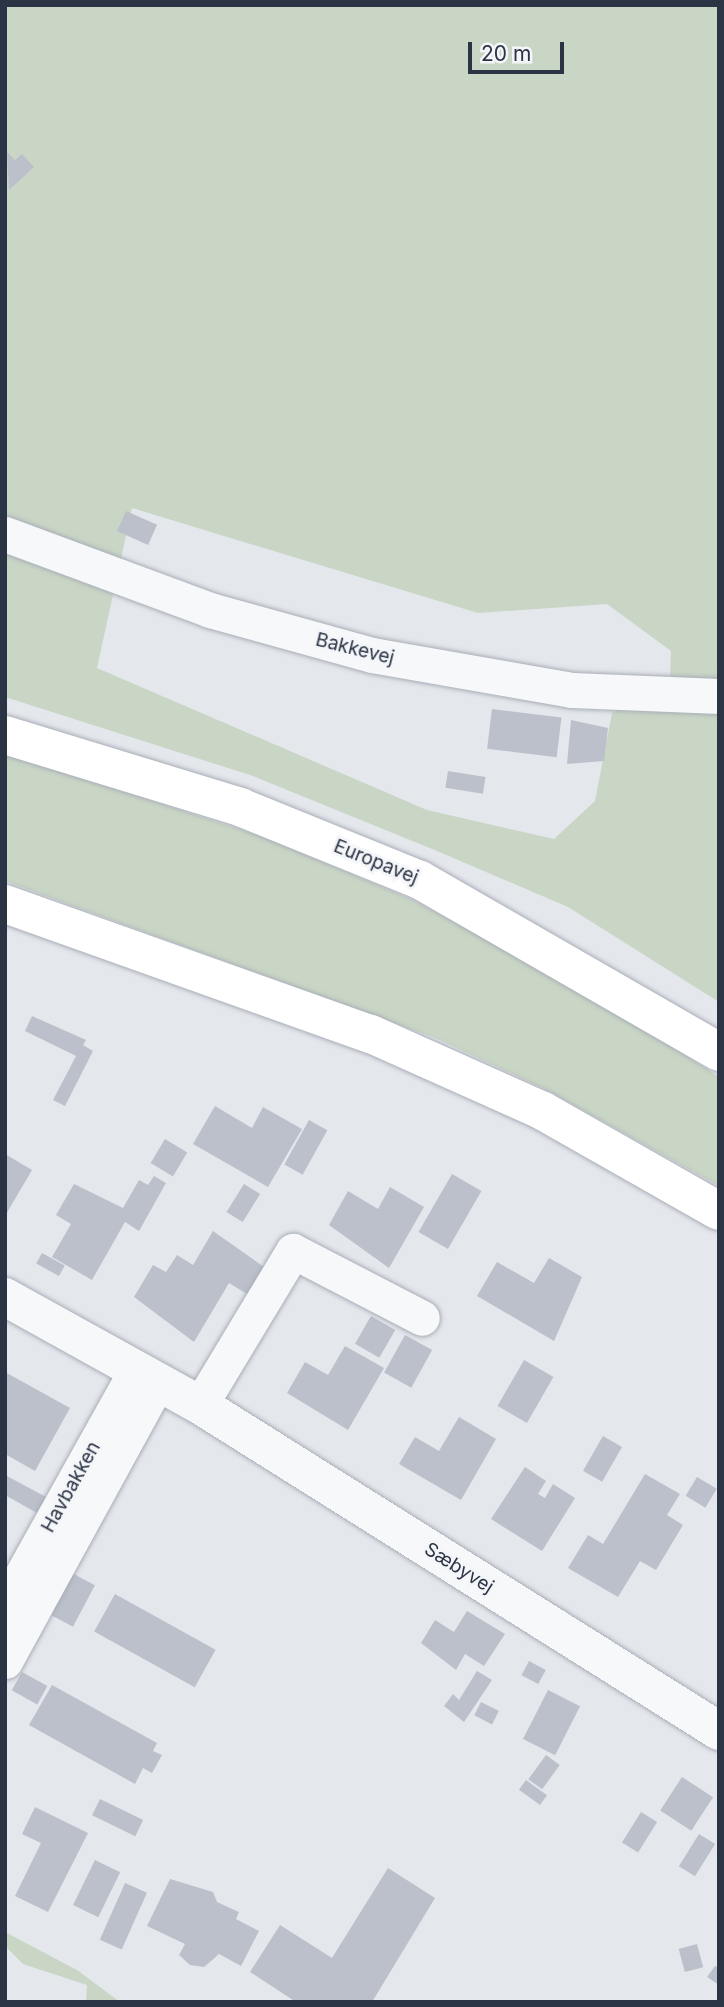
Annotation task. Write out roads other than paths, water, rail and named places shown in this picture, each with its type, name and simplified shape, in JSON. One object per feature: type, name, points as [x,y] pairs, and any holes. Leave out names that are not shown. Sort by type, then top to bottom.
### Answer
[{"type":"main road","name":"Europavej","points":[[5,735],[240,807],[420,880],[719,1052]]},
{"type":"main road","points":[[5,904],[371,1034],[543,1111],[719,1211]]},
{"type":"street","name":"Bakkevej","points":[[5,534],[210,610],[372,655],[572,690],[719,695]]},
{"type":"street","points":[[200,1405],[293,1251],[422,1318]]},
{"type":"street","name":"Sæbyvej","points":[[5,1297],[200,1405],[719,1731]]},
{"type":"street","name":"Havbakken","points":[[5,1605],[148,1375]]},
{"type":"street","points":[[5,1661],[148,1375]]}]
